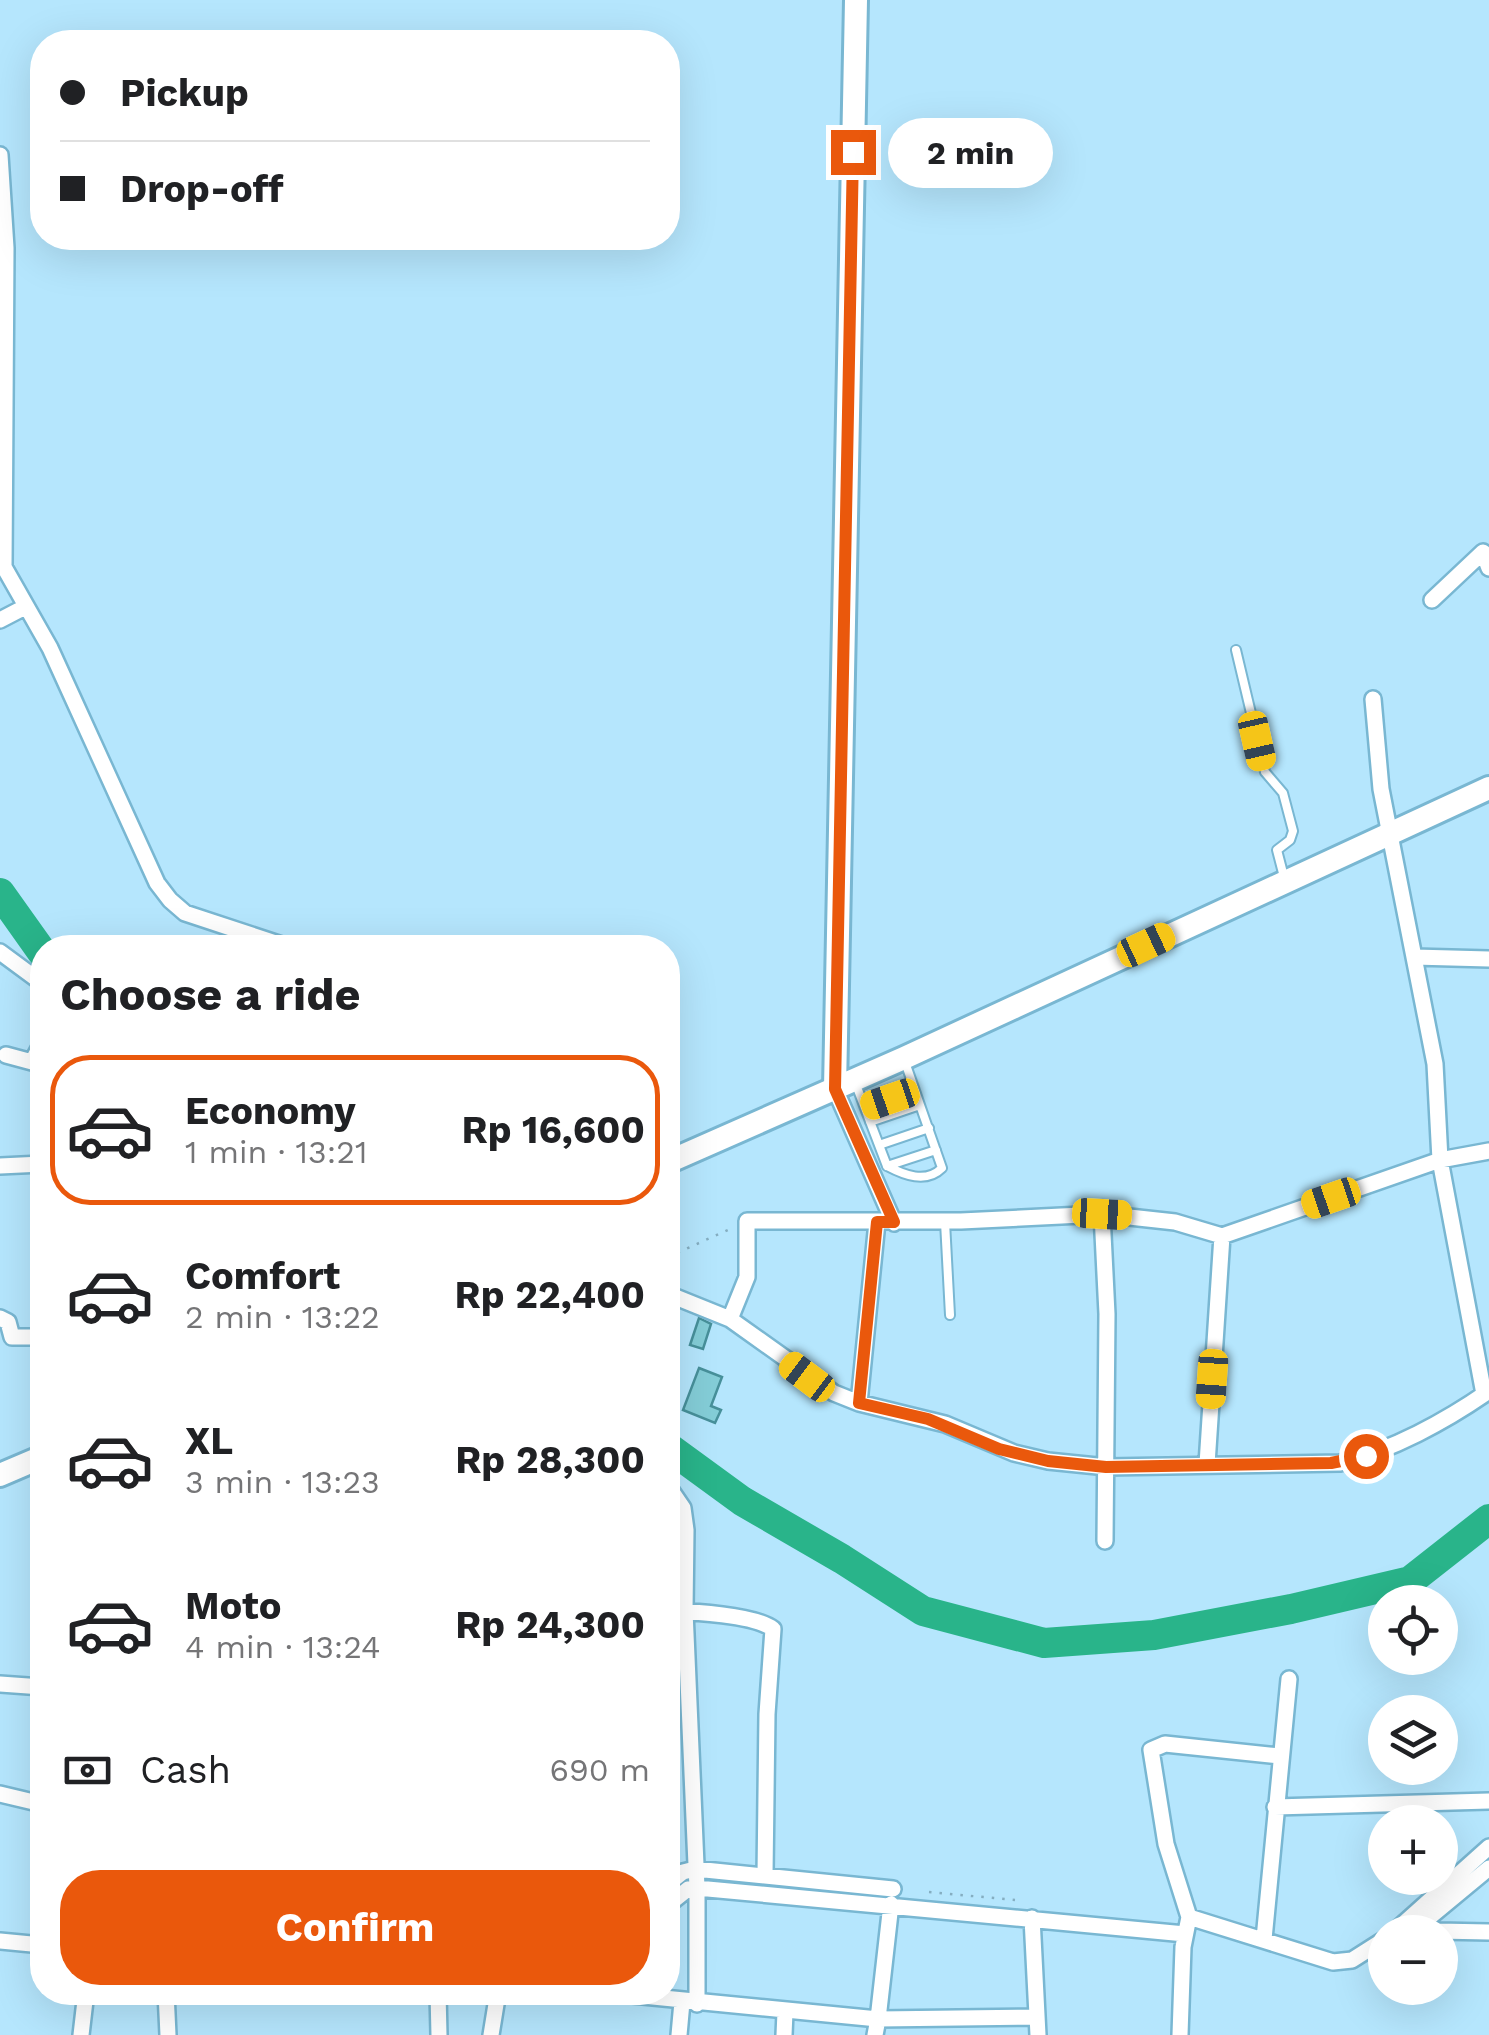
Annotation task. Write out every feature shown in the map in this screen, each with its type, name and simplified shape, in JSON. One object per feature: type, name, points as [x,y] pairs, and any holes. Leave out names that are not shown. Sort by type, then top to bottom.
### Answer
[{"type":"main road","points":[[845,1085],[856,0]]},
{"type":"main road","points":[[680,1157],[845,1085],[1489,788]]},
{"type":"main road","points":[[0,1475],[30,1462]]},
{"type":"street","points":[[0,155],[6,248],[2,297],[1,558],[50,648],[149,868],[170,900],[185,912],[252,935]]},
{"type":"street","points":[[1432,600],[1483,552],[1489,568]]},
{"type":"street","points":[[0,620],[25,607]]},
{"type":"street","points":[[680,1299],[730,1319],[807,1377],[928,1419],[999,1449],[1048,1461],[1207,1458],[1340,1463],[1458,1411],[1486,1393],[1440,1160],[1435,1064],[1381,789],[1373,698]]},
{"type":"street","points":[[0,952],[30,974]]},
{"type":"street","points":[[1414,957],[1489,959]]},
{"type":"street","points":[[6,1055],[30,1061]]},
{"type":"street","points":[[845,1085],[885,1222],[859,1398]]},
{"type":"street","points":[[730,1319],[746,1277],[747,1221],[946,1222],[1102,1214],[1157,1219],[1222,1236],[1440,1160],[1489,1151]]},
{"type":"street","points":[[0,1166],[30,1165]]},
{"type":"street","points":[[1102,1214],[1107,1314],[1105,1541]]},
{"type":"street","points":[[1207,1458],[1222,1236]]},
{"type":"street","points":[[0,1318],[8,1322],[12,1337],[30,1337]]},
{"type":"street","points":[[679,2035],[689,2003],[696,1878],[685,1611],[686,1530],[680,1504]]},
{"type":"street","points":[[680,1611],[762,1622],[774,1629],[767,1714],[765,1875]]},
{"type":"street","points":[[1264,1939],[1289,1679]]},
{"type":"street","points":[[0,1684],[30,1687]]},
{"type":"street","points":[[1180,2035],[1187,1926],[1166,1844],[1152,1750],[1165,1744],[1280,1756]]},
{"type":"street","points":[[0,1794],[30,1801]]},
{"type":"street","points":[[1275,1807],[1489,1801]]},
{"type":"street","points":[[1413,1915],[1489,1848]]},
{"type":"street","points":[[1489,1868],[1419,1926],[1438,1931],[1489,1932]]},
{"type":"street","points":[[680,1874],[892,1896]]},
{"type":"street","points":[[696,1878],[765,1875],[1032,1918],[1187,1926],[1264,1939],[1321,1960],[1342,1963],[1368,1950]]},
{"type":"street","points":[[680,1895],[696,1878]]},
{"type":"street","points":[[877,2027],[892,1896]]},
{"type":"street","points":[[1032,1918],[1038,2035]]},
{"type":"street","points":[[0,1940],[30,1944]]},
{"type":"street","points":[[680,2002],[785,2012],[877,2027],[1036,2017]]},
{"type":"street","points":[[81,2035],[84,2005]]},
{"type":"street","points":[[167,2005],[168,2035]]},
{"type":"street","points":[[438,2005],[439,2035]]},
{"type":"street","points":[[491,2035],[496,2005]]},
{"type":"street","points":[[784,2035],[785,2012]]},
{"type":"lane","points":[[1236,650],[1265,772],[1283,793],[1293,831],[1290,840],[1276,850],[1285,881]]},
{"type":"lane","points":[[886,1166],[918,1178],[935,1175],[943,1166],[904,1058]]},
{"type":"lane","points":[[845,1085],[864,1108],[886,1166]]},
{"type":"lane","points":[[864,1108],[915,1090]]},
{"type":"lane","points":[[870,1122],[920,1105]]},
{"type":"lane","points":[[879,1145],[929,1128]]},
{"type":"lane","points":[[886,1166],[936,1150]]},
{"type":"lane","points":[[946,1222],[950,1315]]},
{"type":"path","points":[[680,1252],[747,1221]]},
{"type":"building","points":[[699,1318],[711,1324],[703,1349],[690,1345]]},
{"type":"building","points":[[699,1368],[722,1377],[711,1406],[721,1410],[715,1423],[683,1410]]},
{"type":"waterway","points":[[0,893],[30,935]]},
{"type":"waterway","points":[[680,1456],[742,1501],[923,1611],[1044,1643],[1154,1635],[1410,1581],[1489,1519]]},
{"type":"route","points":[[853,152],[835,1089],[894,1222],[877,1222],[859,1403],[928,1419],[999,1449],[1068,1464],[1106,1467],[1340,1463],[1366,1456]]}]
